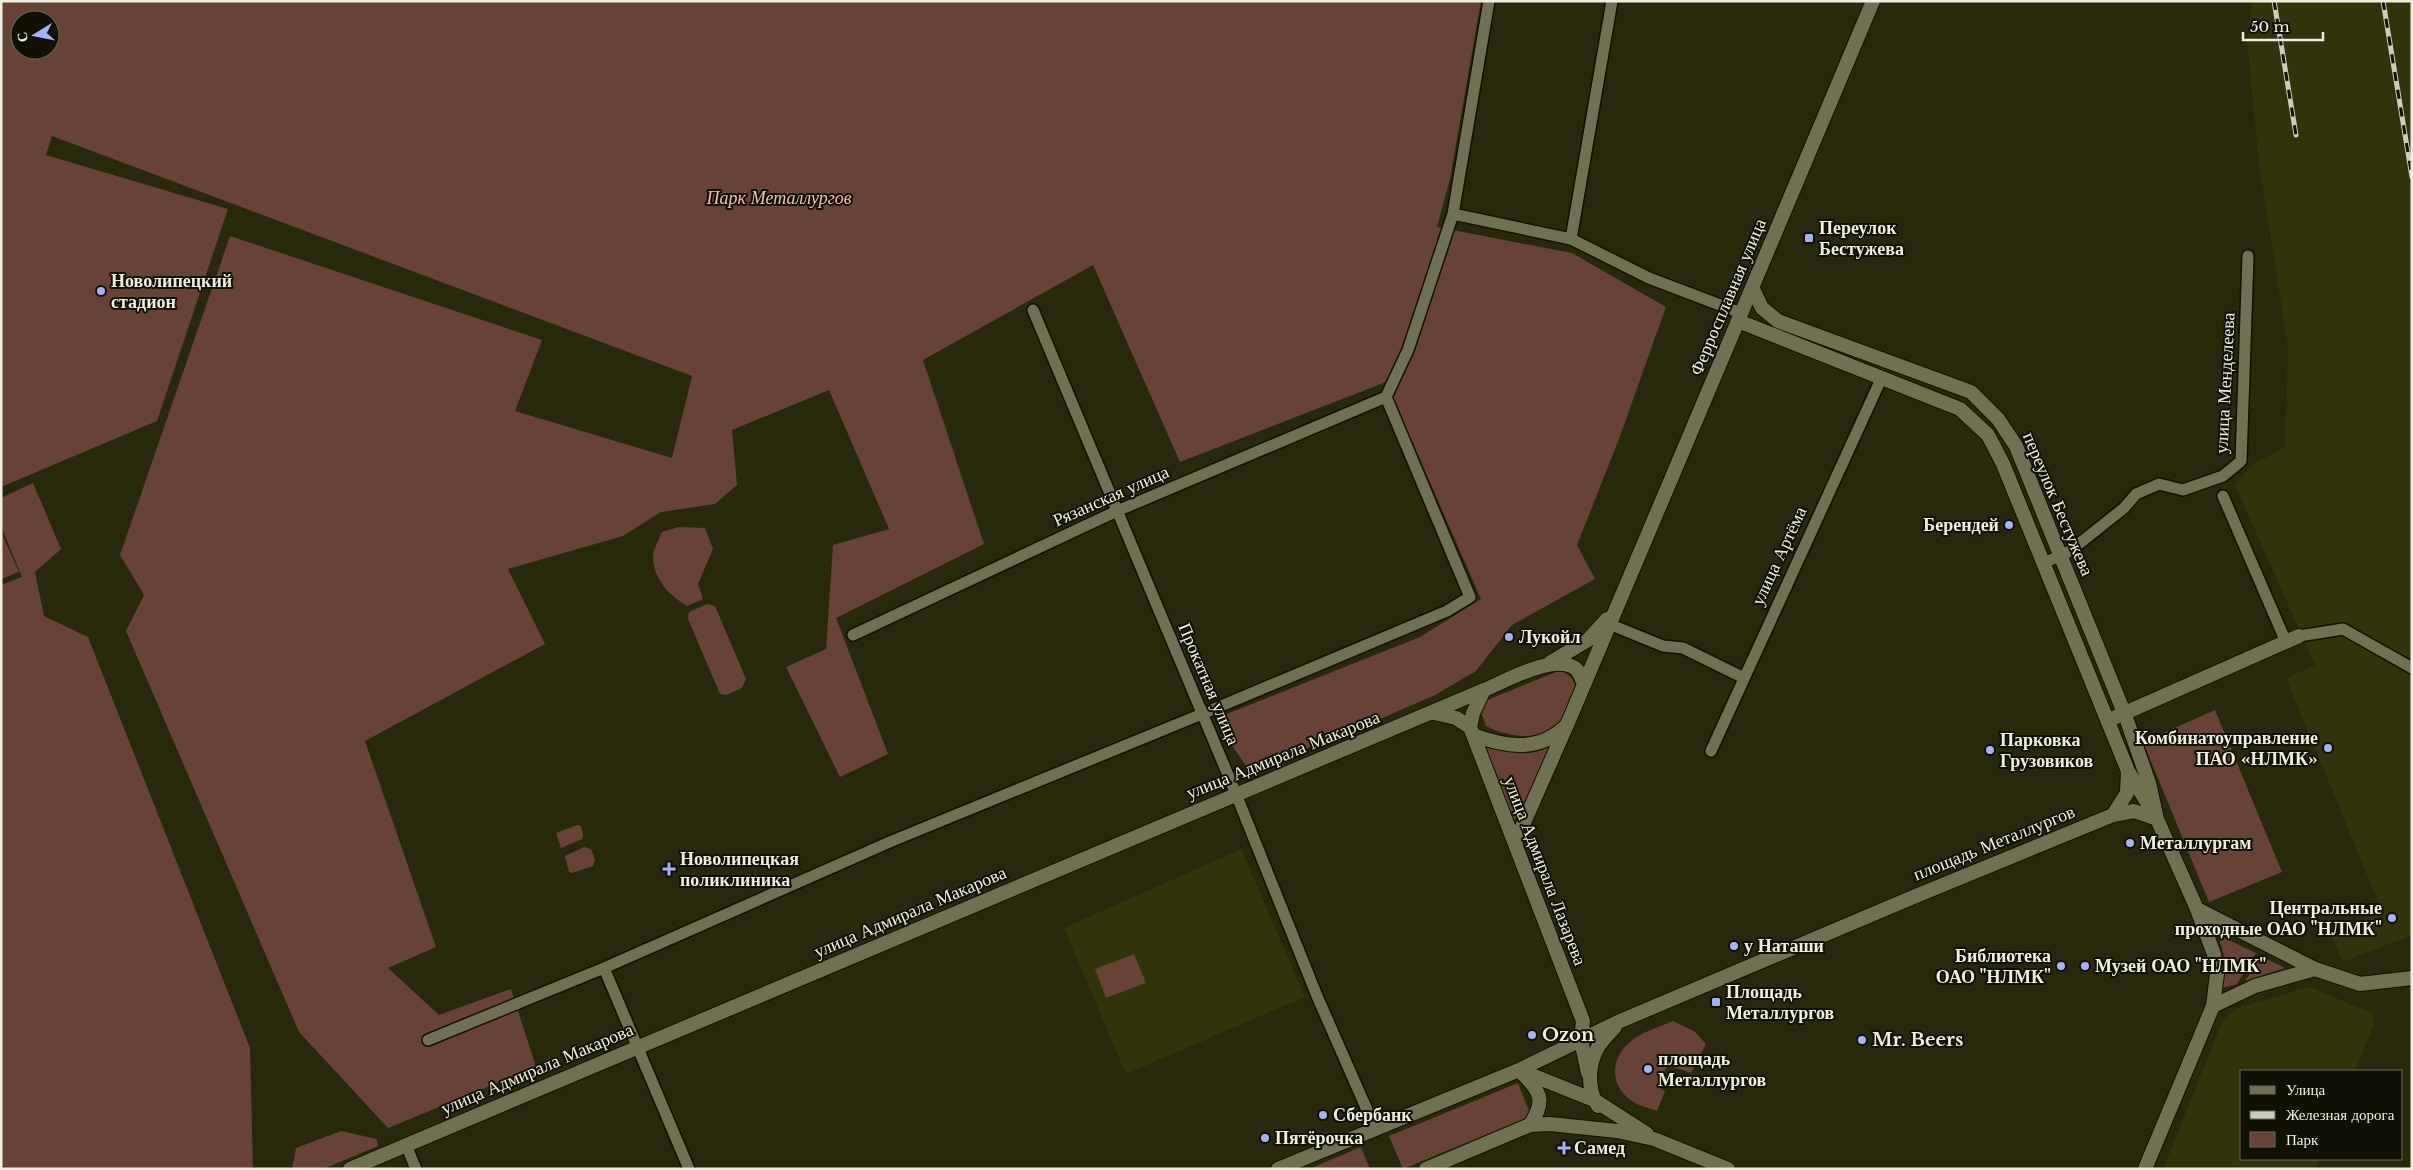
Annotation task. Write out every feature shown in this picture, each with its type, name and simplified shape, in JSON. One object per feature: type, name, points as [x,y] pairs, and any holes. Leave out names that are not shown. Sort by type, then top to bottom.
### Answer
[{"type":"main road","name":"Ферросплавная улица","points":[[1567,725],[1873,1]]},
{"type":"main road","name":"переулок Бестужева","points":[[1752,287],[1762,308],[1778,320],[1971,392],[1998,419],[2016,446],[2125,713],[2149,783],[2157,819]]},
{"type":"main road","name":"переулок Бестужева","points":[[1740,317],[1960,409],[1988,436],[2003,464],[2109,720],[2128,771],[2127,793],[2113,815]]},
{"type":"main road","points":[[1551,663],[1588,640],[1616,607]]},
{"type":"main road","points":[[2109,720],[2299,636]]},
{"type":"main road","points":[[1551,663],[1564,664],[1575,669],[1584,685]]},
{"type":"main road","name":"улица Адмирала Макарова","points":[[350,1169],[1236,794],[1551,663]]},
{"type":"main road","points":[[1471,731],[1473,713],[1484,690]]},
{"type":"main road","points":[[1434,713],[1456,718],[1471,731],[1499,743],[1524,746],[1547,739],[1567,725]]},
{"type":"main road","points":[[1515,843],[1567,725]]},
{"type":"main road","name":"улица Адмирала Лазарева","points":[[1471,731],[1583,1021]]},
{"type":"main road","points":[[2128,771],[2157,819],[2197,909],[2214,954],[2216,974],[2213,1006],[2144,1169]]},
{"type":"main road","name":"площадь Металлургов","points":[[1589,1078],[1597,1048],[1618,1022],[2113,815],[2134,811],[2157,819]]},
{"type":"main road","points":[[2197,909],[2315,969],[2360,984],[2412,978]]},
{"type":"main road","points":[[2213,1006],[2255,986],[2315,969]]},
{"type":"main road","name":"площадь Металлургов","points":[[1583,1021],[1582,1040],[1594,1100],[1617,1131]]},
{"type":"main road","points":[[1278,1169],[1519,1070],[1618,1022]]},
{"type":"main road","points":[[1519,1070],[1594,1100],[1654,1139]]},
{"type":"main road","points":[[1519,1070],[1535,1085],[1539,1095],[1540,1111],[1530,1125]]},
{"type":"main road","points":[[1426,1169],[1530,1125],[1550,1124],[1617,1131],[1654,1139],[1728,1169]]},
{"type":"street","points":[[428,1040],[604,968],[892,841],[1447,611],[1470,597],[1386,397],[1408,350],[1453,214],[1489,1]]},
{"type":"street","points":[[1571,238],[1612,1]]},
{"type":"street","points":[[1453,214],[1571,238],[1649,278],[1740,317]]},
{"type":"street","name":"улица Менделеева","points":[[2044,563],[2070,551],[2124,508],[2136,494],[2159,484],[2183,490],[2223,476],[2241,461],[2248,256]]},
{"type":"street","name":"Прокатная улица","points":[[1033,310],[1236,794],[1318,996],[1375,1128]]},
{"type":"street","name":"улица Артёма","points":[[1711,751],[1882,377]]},
{"type":"street","name":"Рязанская улица","points":[[853,635],[1118,511],[1386,397]]},
{"type":"street","points":[[2223,496],[2286,642]]},
{"type":"street","points":[[1609,624],[1663,646],[1683,648],[1744,678]]},
{"type":"street","points":[[2299,636],[2343,629],[2412,668]]},
{"type":"street","points":[[604,968],[689,1169]]},
{"type":"street","points":[[406,1145],[416,1169]]},
{"type":"shaded area","points":[[2252,1],[2412,1],[2412,935],[2343,962],[2331,936],[2382,911],[2286,678],[2315,665],[2235,485],[2252,465],[2285,447],[2288,348],[2258,157],[2247,39]]},
{"type":"shaded area","points":[[1241,849],[1305,997],[1126,1074],[1064,928]]},
{"type":"shaded area","points":[[2310,987],[2372,1013],[2374,1024],[2355,1070],[2240,1070],[2240,1160],[2319,1160],[2315,1169],[2163,1169],[2222,1022],[2234,1009]]},
{"type":"green space","name":"Парк Металлургов","points":[[1,1],[1481,1],[1450,179],[1437,227],[1572,253],[1666,307],[1619,439],[1577,545],[1595,579],[1512,625],[1476,671],[1435,695],[1343,735],[1248,769],[1229,741],[1224,715],[1420,637],[1481,599],[1386,382],[1180,462],[1093,265],[923,360],[984,544],[836,618],[888,754],[840,777],[786,667],[826,649],[833,545],[889,529],[829,390],[732,430],[737,485],[715,504],[661,512],[623,536],[508,569],[545,644],[365,741],[436,947],[388,968],[439,1015],[511,989],[536,1067],[388,1128],[299,1032],[126,631],[144,595],[120,555],[230,236],[542,340],[515,411],[672,458],[692,376],[52,136],[46,155],[228,209],[157,421],[1,487]]},
{"type":"green space","points":[[33,483],[61,549],[35,572],[44,616],[88,637],[250,1048],[253,1169],[1,1169],[1,585],[22,577],[1,526],[1,498]]},
{"type":"green space","points":[[679,527],[705,528],[713,549],[698,584],[703,599],[687,606],[668,591],[659,579],[653,555],[662,532]]},
{"type":"green space","points":[[1,532],[19,572],[1,579]]},
{"type":"green space","points":[[707,604],[715,606],[746,679],[742,688],[726,695],[720,694],[688,619],[689,612]]},
{"type":"green space","points":[[1561,670],[1572,678],[1576,688],[1561,721],[1550,730],[1523,736],[1503,733],[1486,726],[1481,712],[1487,700]]},
{"type":"green space","points":[[2215,710],[2282,872],[2209,902],[2143,742]]},
{"type":"green space","points":[[1482,745],[1523,753],[1550,749],[1516,819],[1514,819]]},
{"type":"green space","points":[[577,825],[581,826],[582,839],[561,848],[556,833]]},
{"type":"green space","points":[[584,847],[591,849],[595,860],[593,866],[572,873],[569,872],[565,856]]},
{"type":"green space","points":[[2218,935],[2256,953],[2237,984],[2222,988],[2225,960]]},
{"type":"green space","points":[[1134,954],[1146,983],[1106,998],[1095,969]]},
{"type":"green space","points":[[2261,956],[2285,968],[2245,981]]},
{"type":"green space","points":[[1673,1021],[1694,1031],[1706,1044],[1691,1073],[1667,1065],[1658,1087],[1665,1091],[1657,1111],[1641,1106],[1624,1095],[1616,1079],[1616,1063],[1624,1048],[1635,1038]]},
{"type":"green space","points":[[1518,1083],[1531,1116],[1403,1169],[1389,1136]]},
{"type":"green space","points":[[341,1131],[377,1139],[378,1146],[323,1169],[292,1169],[296,1148]]},
{"type":"green space","points":[[1361,1147],[1370,1169],[1309,1169]]},
{"type":"railway","points":[[2274,1],[2296,135]]},
{"type":"railway","points":[[2383,1],[2412,177]]},
{"type":"place","name":"Переулок Бестужева","points":[[1809,238]]},
{"type":"place","name":"Новолипецкий стадион","points":[[101,291]]},
{"type":"place","name":"Берендей","points":[[2009,525]]},
{"type":"place","name":"Лукойл","points":[[1509,637]]},
{"type":"place","name":"Комбинатоуправление ПАО «НЛМК»","points":[[2328,748]]},
{"type":"place","name":"Парковка Грузовиков","points":[[1990,750]]},
{"type":"place","name":"Металлургам","points":[[2130,843]]},
{"type":"place","name":"Новолипецкая поликлиника","points":[[669,869]]},
{"type":"place","name":"Центральные проходные ОАО \"НЛМК\"","points":[[2392,918]]},
{"type":"place","name":"у Наташи","points":[[1734,946]]},
{"type":"place","name":"Библиотека ОАО \"НЛМК\"","points":[[2061,966]]},
{"type":"place","name":"Музей ОАО \"НЛМК\"","points":[[2085,966]]},
{"type":"place","name":"Площадь Металлургов","points":[[1716,1002]]},
{"type":"place","name":"Ozon","points":[[1532,1035]]},
{"type":"place","name":"Mr. Beers","points":[[1862,1040]]},
{"type":"place","name":"площадь Металлургов","points":[[1648,1069]]},
{"type":"place","name":"Сбербанк","points":[[1323,1115]]},
{"type":"place","name":"Пятёрочка","points":[[1265,1138]]},
{"type":"place","name":"Самед","points":[[1564,1148]]}]
